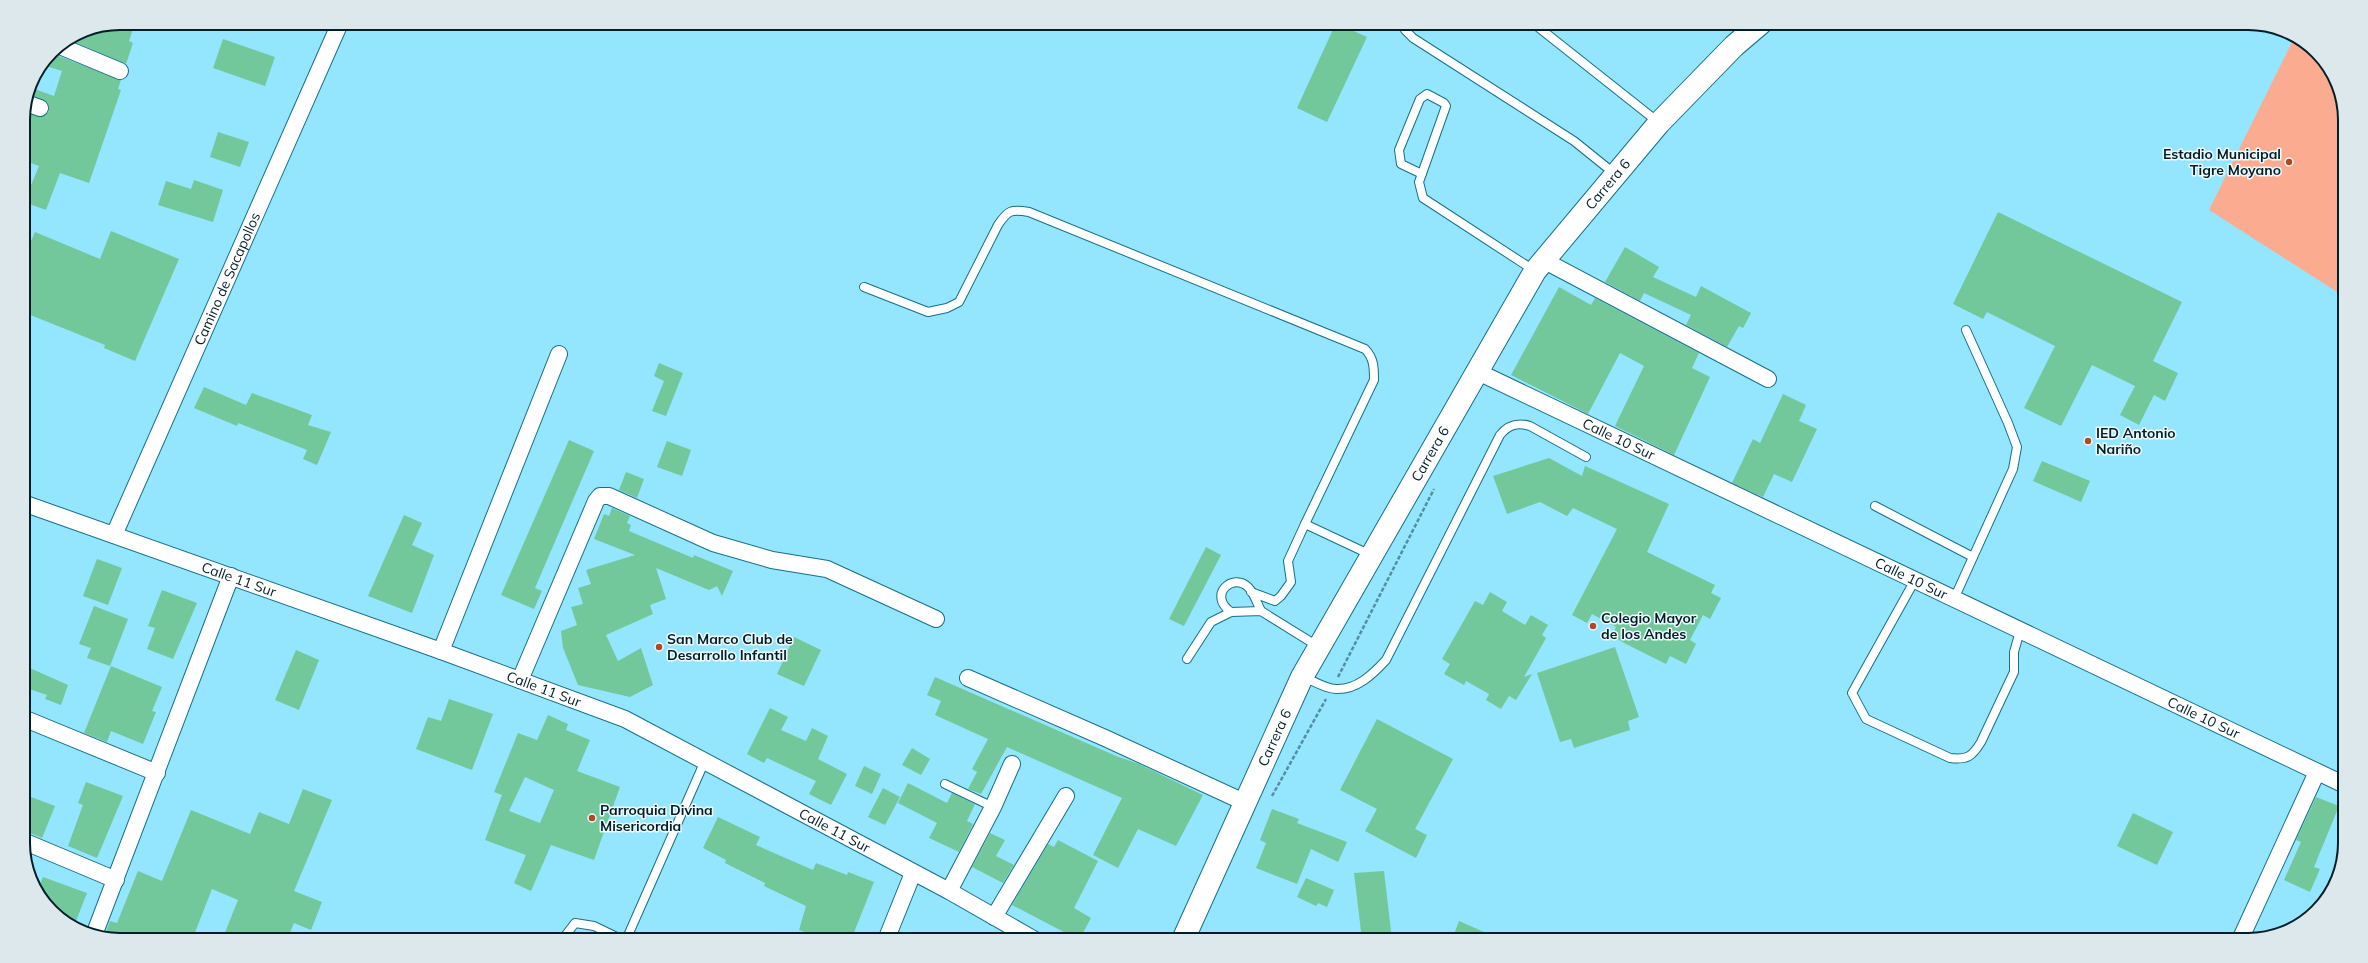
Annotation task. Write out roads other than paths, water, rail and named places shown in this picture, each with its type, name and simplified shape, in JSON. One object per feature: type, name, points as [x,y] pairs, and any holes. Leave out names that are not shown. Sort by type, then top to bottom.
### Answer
[{"type":"main road","name":"Carrera 6","points":[[1186,933],[1244,802],[1302,677],[1476,371],[1539,266],[1659,123],[1734,46],[1753,30]]},
{"type":"street","name":"Camino de Sacapollos","points":[[114,535],[337,30]]},
{"type":"street","points":[[66,48],[120,71]]},
{"type":"street","points":[[1539,266],[1768,380]]},
{"type":"street","points":[[441,651],[559,354]]},
{"type":"street","name":"Calle 10 Sur","points":[[1476,371],[2338,782]]},
{"type":"street","points":[[520,680],[596,501],[600,496],[609,496],[713,543],[772,560],[827,569],[936,619]]},
{"type":"street","name":"Calle 11 Sur","points":[[30,505],[441,651],[625,720],[949,891],[1023,933]]},
{"type":"street","points":[[96,930],[231,576]]},
{"type":"street","points":[[968,678],[1112,741],[1244,802]]},
{"type":"street","points":[[30,721],[157,773]]},
{"type":"street","points":[[949,891],[993,807],[1012,764]]},
{"type":"street","points":[[2243,933],[2317,772]]},
{"type":"street","points":[[994,916],[1066,796]]},
{"type":"street","points":[[30,844],[116,880]]},
{"type":"street","points":[[889,933],[913,873]]},
{"type":"lane","points":[[1405,30],[1413,38],[1574,141],[1615,174]]},
{"type":"lane","points":[[1542,30],[1659,123]]},
{"type":"lane","points":[[1422,174],[1401,164],[1399,150],[1420,99],[1427,94],[1444,103],[1446,106],[1422,174],[1419,182],[1423,198],[1539,266]]},
{"type":"lane","points":[[864,287],[928,312],[947,308],[959,302],[998,225],[1006,213],[1015,209],[1029,212],[1365,349],[1370,354],[1374,365],[1374,380],[1288,561],[1291,582],[1281,596],[1275,601],[1252,592],[1242,583],[1233,582],[1226,585],[1222,591],[1220,600],[1225,608],[1231,612]]},
{"type":"lane","points":[[1954,599],[2013,469],[2017,447],[2008,423],[1966,330]]},
{"type":"lane","points":[[1302,677],[1332,688],[1353,686],[1367,678],[1386,660],[1500,435],[1506,427],[1523,424],[1530,426],[1586,457]]},
{"type":"lane","points":[[1875,506],[1973,557]]},
{"type":"lane","points":[[1305,524],[1371,556]]},
{"type":"lane","points":[[1915,580],[1852,693],[1866,720],[1950,758],[1963,759],[1974,752],[1981,742],[2014,672],[2014,652],[2020,631]]},
{"type":"lane","points":[[1252,592],[1261,611],[1320,647]]},
{"type":"lane","points":[[1187,659],[1211,622],[1231,612],[1261,611]]},
{"type":"lane","points":[[628,933],[704,762]]},
{"type":"lane","points":[[946,784],[993,807]]},
{"type":"lane","points":[[568,933],[576,923],[594,926],[610,933]]},
{"type":"place","name":"Estadio Municipal Tigre Moyano","points":[[2289,162]]},
{"type":"place","name":"IED Antonio Nariño","points":[[2088,441]]},
{"type":"place","name":"Colegio Mayor de los Andes","points":[[1593,626]]},
{"type":"place","name":"San Marco Club de Desarrollo Infantil","points":[[659,647]]},
{"type":"place","name":"Parroquia Divina Misericordia","points":[[592,818]]}]
